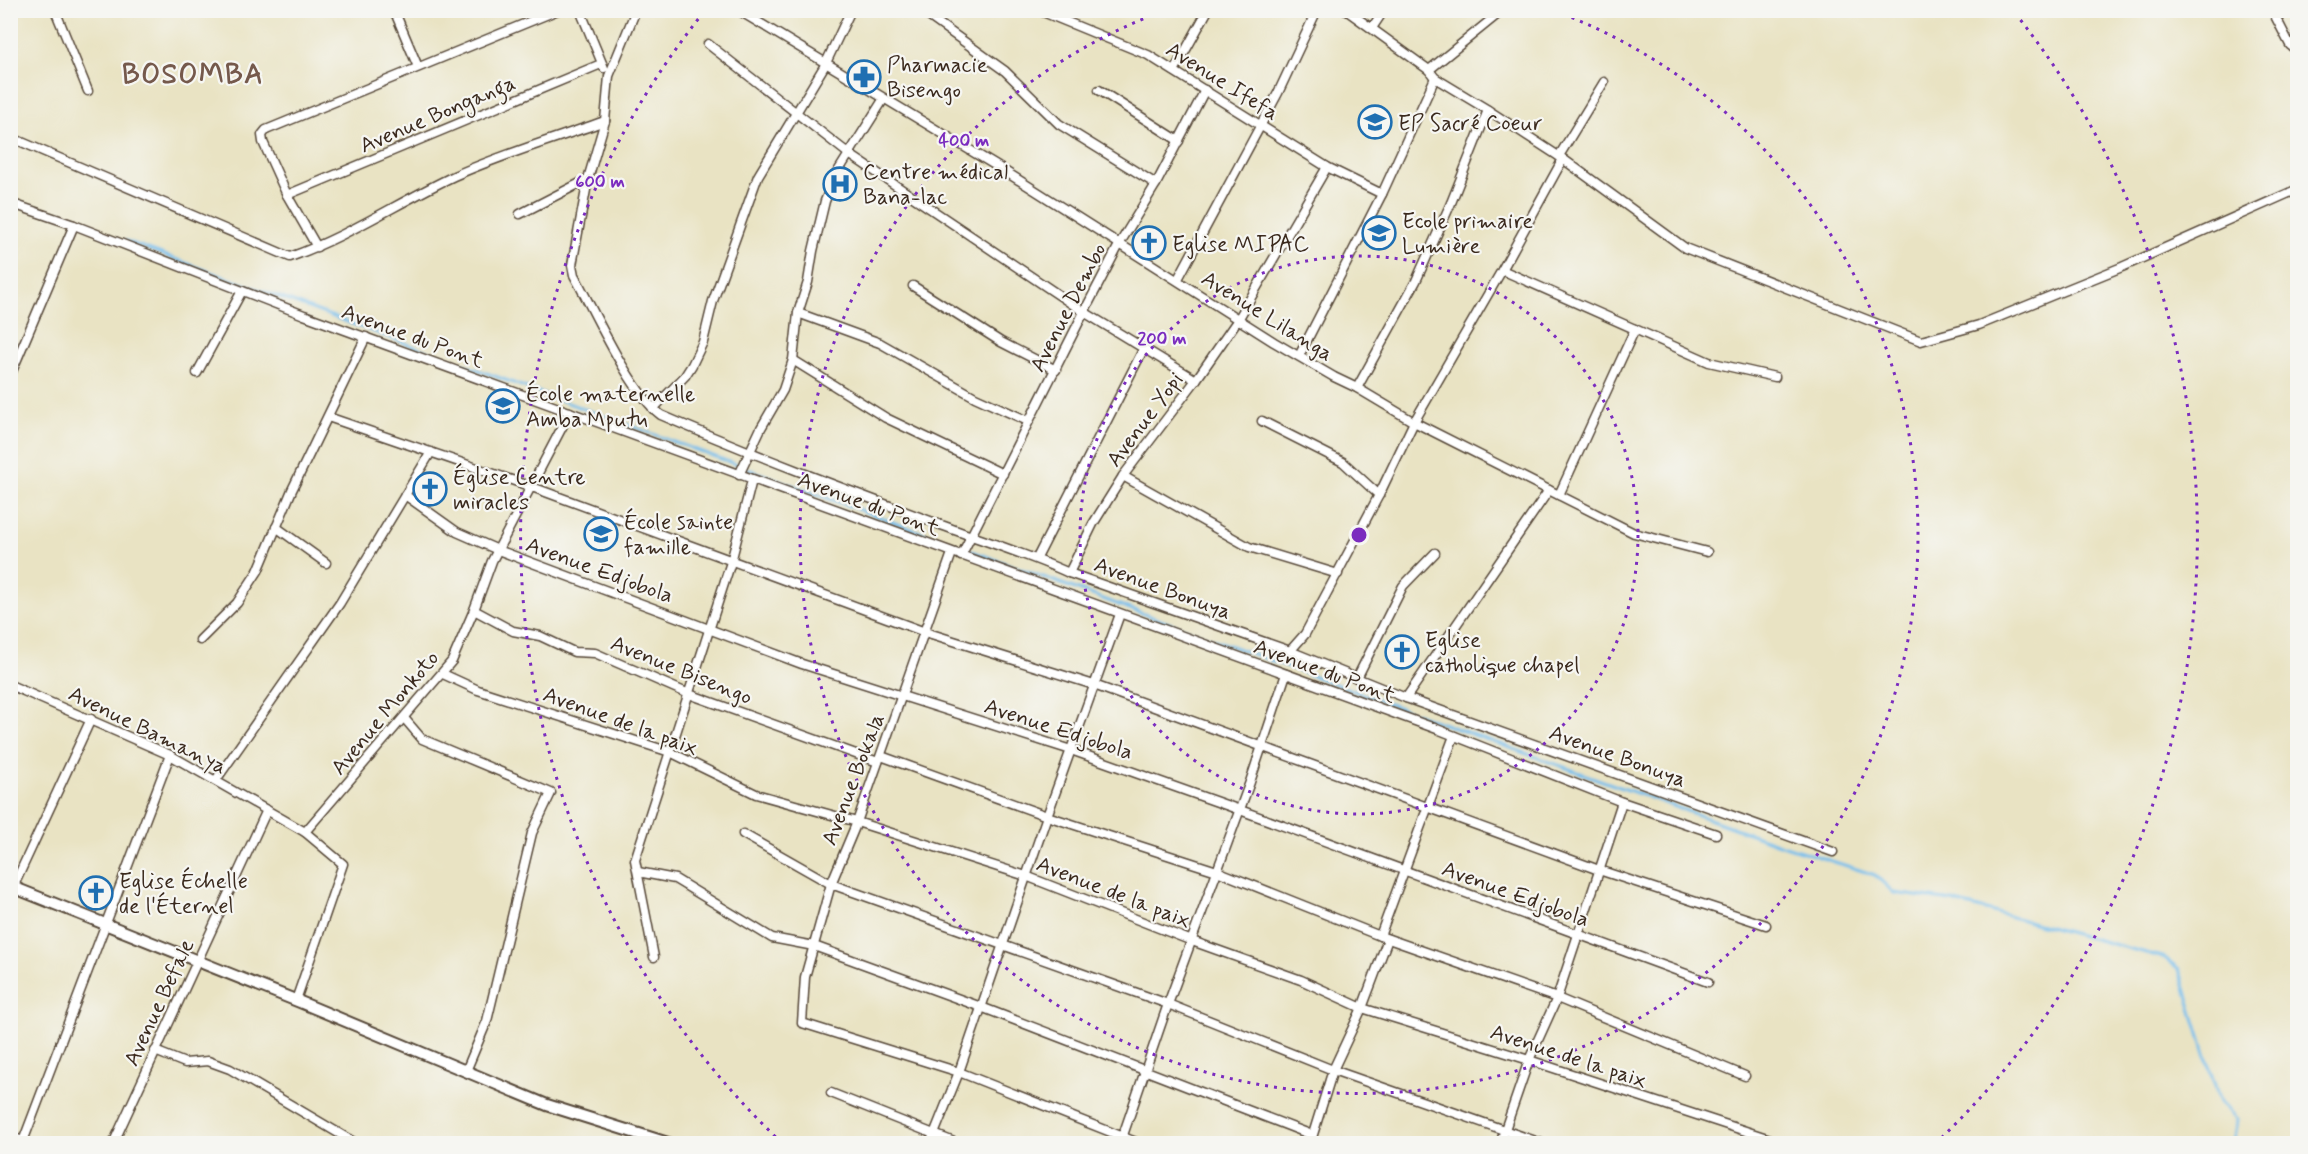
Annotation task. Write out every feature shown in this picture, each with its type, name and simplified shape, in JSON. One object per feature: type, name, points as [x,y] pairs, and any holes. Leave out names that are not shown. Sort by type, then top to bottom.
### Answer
[{"type":"street","points":[[55,10],[88,91]]},
{"type":"street","points":[[394,10],[418,67]]},
{"type":"street","points":[[317,247],[287,195],[262,142],[262,135],[266,130],[558,10]]},
{"type":"street","points":[[580,10],[601,64],[609,76]]},
{"type":"street","points":[[636,10],[609,76],[605,122],[588,179],[572,266],[574,275],[631,378],[653,409],[685,376],[699,350],[728,257],[758,176],[825,65],[851,10]]},
{"type":"street","name":"Avenue Lilanga","points":[[738,10],[825,65],[1003,170],[1299,356],[1414,422],[1634,533],[1707,552]]},
{"type":"street","name":"Avenue Ifefa","points":[[1038,10],[1148,55],[1327,166],[1382,194]]},
{"type":"street","points":[[1174,71],[1208,10]]},
{"type":"street","points":[[1178,279],[1262,124],[1317,10]]},
{"type":"street","points":[[1346,10],[1432,74],[1561,158],[1685,248],[1921,341],[1990,320],[2122,267],[2298,189]]},
{"type":"street","points":[[1372,28],[1384,10]]},
{"type":"street","points":[[1299,356],[1382,194],[1432,74],[1503,10]]},
{"type":"street","points":[[2272,10],[2290,45],[2298,51]]},
{"type":"street","points":[[920,11],[1005,71],[1059,124],[1156,184]]},
{"type":"street","points":[[708,44],[849,154],[1084,312],[1143,350],[1196,380]]},
{"type":"street","name":"Avenue Bonganga","points":[[287,195],[601,64]]},
{"type":"street","points":[[1290,651],[1305,634],[1338,574],[1414,422],[1502,270],[1561,158],[1605,82]]},
{"type":"street","points":[[1100,90],[1179,141]]},
{"type":"street","name":"Avenue Dembo","points":[[966,547],[1120,243],[1156,184],[1205,90]]},
{"type":"street","points":[[742,470],[761,428],[783,390],[793,360],[798,313],[808,282],[825,201],[837,173],[883,100]]},
{"type":"street","points":[[1357,388],[1416,281],[1451,203],[1488,110]]},
{"type":"street","points":[[10,137],[290,257],[317,247],[453,177],[605,122]]},
{"type":"street","name":"Avenue Yopi","points":[[1069,573],[1093,524],[1123,476],[1196,380],[1239,318],[1327,166]]},
{"type":"street","points":[[520,214],[588,179]]},
{"type":"street","name":"Avenue du Pont","points":[[10,203],[570,412],[742,470],[752,480],[952,553],[966,547],[1120,614],[1454,736],[1622,802],[1716,834]]},
{"type":"street","points":[[10,376],[74,225]]},
{"type":"street","points":[[1502,270],[1709,362],[1775,377]]},
{"type":"street","points":[[913,286],[1000,342],[1056,370]]},
{"type":"street","points":[[197,372],[242,291]]},
{"type":"street","points":[[798,313],[880,343],[975,398],[1028,421]]},
{"type":"street","points":[[1559,495],[1635,329]]},
{"type":"street","points":[[200,640],[237,603],[258,570],[292,490],[366,337]]},
{"type":"street","points":[[1037,558],[1143,350]]},
{"type":"street","points":[[793,360],[886,418],[1003,474]]},
{"type":"street","name":"Avenue Bonuya","points":[[653,409],[661,415],[966,547],[1037,558],[1069,573],[1290,651],[1406,698],[1833,852]]},
{"type":"street","name":"Avenue Monkoto","points":[[305,832],[452,661],[498,550],[570,412]]},
{"type":"street","points":[[328,417],[532,487],[925,632],[1094,685],[1599,870],[1766,925]]},
{"type":"street","points":[[1262,421],[1343,462],[1378,495]]},
{"type":"street","points":[[216,780],[339,603],[431,452]]},
{"type":"street","points":[[1123,476],[1249,547],[1338,574]]},
{"type":"street","points":[[654,957],[635,860],[731,562],[752,480]]},
{"type":"street","points":[[1406,698],[1549,490]]},
{"type":"street","name":"Avenue Edjobola","points":[[405,495],[457,532],[498,550],[708,629],[802,664],[1071,750],[1708,982]]},
{"type":"street","points":[[276,527],[326,563]]},
{"type":"street","name":"Avenue Bokala","points":[[952,553],[857,822],[831,884],[806,977],[802,1023],[960,1072]]},
{"type":"street","points":[[1357,678],[1403,586],[1434,553]]},
{"type":"street","name":"Avenue Bisengo","points":[[474,610],[513,630],[540,636],[574,651],[594,653],[689,694],[1047,816],[1217,871],[1384,938],[1557,998],[1745,1076]]},
{"type":"street","points":[[930,1143],[960,1072],[1026,876],[1120,614]]},
{"type":"street","name":"Avenue de la paix","points":[[443,674],[478,690],[670,752],[756,794],[857,822],[1026,876],[1192,941],[1301,980],[1362,1008],[1773,1140]]},
{"type":"street","points":[[1121,1140],[1168,1004],[1263,746],[1286,674]]},
{"type":"street","name":"Avenue Bamanya","points":[[10,685],[170,755],[305,832],[343,864],[298,1001]]},
{"type":"street","points":[[404,718],[422,739],[551,793],[532,833],[487,1021],[465,1071]]},
{"type":"street","points":[[92,719],[12,889],[298,1001],[547,1106],[671,1143]]},
{"type":"street","points":[[638,872],[675,879],[772,938],[814,946],[981,1007],[1311,1139],[1333,1070],[1362,1008],[1403,871],[1454,736]]},
{"type":"street","points":[[10,1136],[24,1143],[170,755]]},
{"type":"street","points":[[1500,1143],[1529,1060],[1557,998],[1622,802]]},
{"type":"street","name":"Avenue Befale","points":[[113,1143],[267,810]]},
{"type":"street","points":[[743,834],[831,884],[1168,1004],[1333,1070],[1544,1143]]},
{"type":"street","points":[[155,1051],[185,1063],[208,1060],[230,1069],[357,1143]]},
{"type":"street","points":[[960,1072],[1121,1140],[1141,1143]]},
{"type":"street","points":[[831,1093],[959,1143]]},
{"type":"waterway","points":[[126,241],[1466,732],[1779,844],[1875,875],[1894,893],[1952,901],[2165,958],[2179,969],[2220,1102],[2237,1119],[2233,1144]]},
{"type":"place","name":"Pharmacie Bisengo","points":[[864,77]]},
{"type":"place","name":"EP Sacré Coeur","points":[[1375,122]]},
{"type":"place","name":"Centre médical Bana-lac","points":[[840,184]]},
{"type":"place","name":"Ecole primaire Lumière","points":[[1379,233]]},
{"type":"place","name":"Eglise MIPAC","points":[[1149,243]]},
{"type":"place","name":"École maternelle Amba Mputu","points":[[503,406]]},
{"type":"place","name":"Église Centre miracles","points":[[430,489]]},
{"type":"place","name":"École sainte famille","points":[[601,534]]},
{"type":"place","name":"Eglise catholique chapel","points":[[1402,652]]},
{"type":"place","name":"Eglise Échelle de l'Éternel","points":[[96,893]]},
{"type":"district","name":"BOSOMBA","points":[[193,73]]}]
